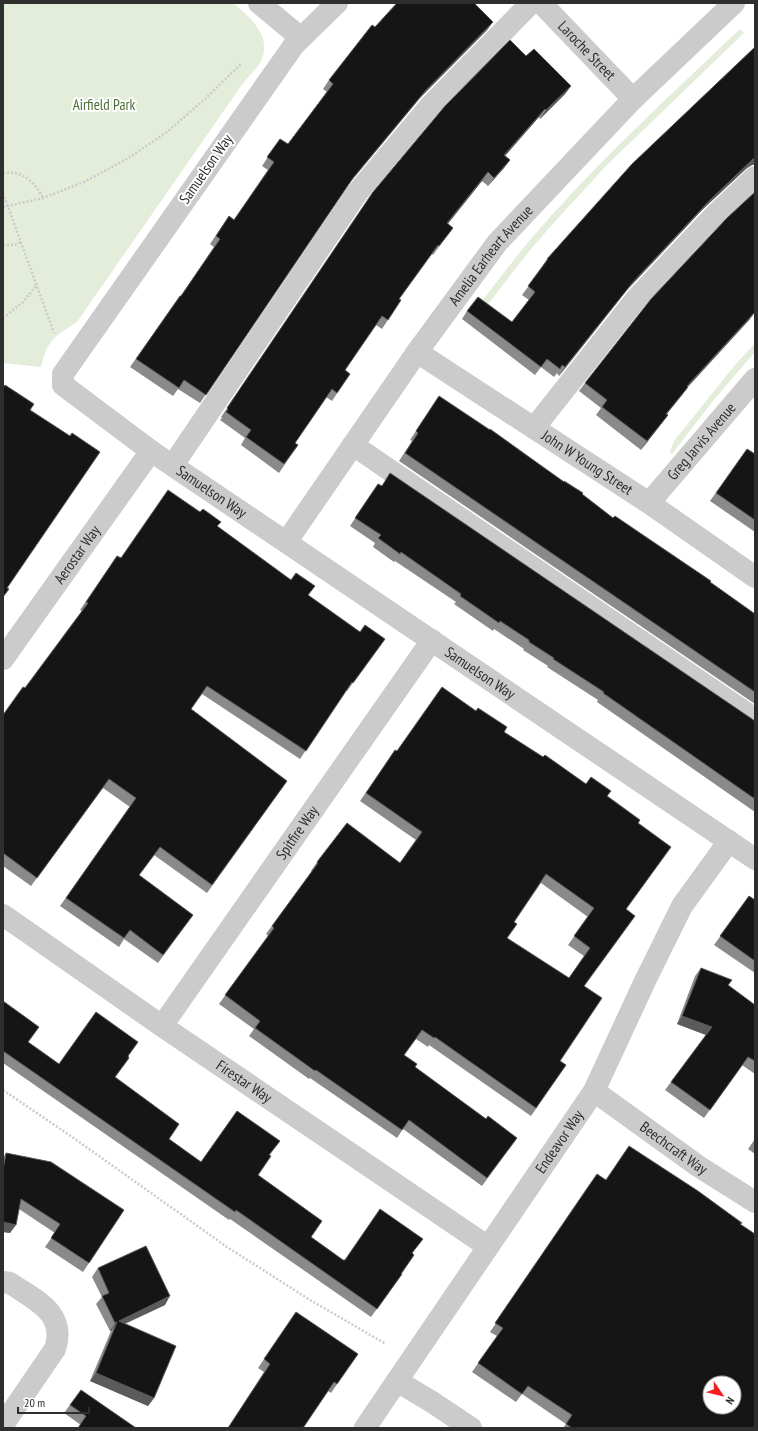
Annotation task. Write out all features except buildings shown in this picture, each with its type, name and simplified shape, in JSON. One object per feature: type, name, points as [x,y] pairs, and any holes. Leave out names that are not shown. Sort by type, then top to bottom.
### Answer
[{"type":"street","points":[[259,3],[301,38]]},
{"type":"street","name":"Samuelson Way","points":[[337,3],[294,45],[63,374],[63,385],[151,450],[755,859]]},
{"type":"street","points":[[173,465],[357,193],[430,106],[531,3]]},
{"type":"street","name":"Laroche Street","points":[[541,3],[633,99]]},
{"type":"street","name":"Amelia Earheart Avenue","points":[[287,541],[417,352],[497,243],[633,99],[734,3]]},
{"type":"street","points":[[534,428],[636,299],[712,218],[755,177]]},
{"type":"street","name":"John W Young Street","points":[[417,352],[649,504],[755,577]]},
{"type":"street","name":"Greg Jarvis Avenue","points":[[649,504],[755,379]]},
{"type":"street","points":[[353,445],[755,719]]},
{"type":"street","name":"Aerostar Way","points":[[3,659],[151,450]]},
{"type":"street","name":"Spitfire Way","points":[[162,1026],[432,640]]},
{"type":"street","name":"Endeavor Way","points":[[365,1428],[487,1246],[594,1091],[682,906],[729,842]]},
{"type":"street","name":"Firestar Way","points":[[3,915],[162,1026],[487,1246]]},
{"type":"street","name":"Beechcraft Way","points":[[594,1091],[698,1166],[755,1202]]},
{"type":"street","points":[[3,1282],[10,1283],[45,1306],[53,1317],[57,1326],[58,1340],[54,1349],[3,1424]]},
{"type":"street","points":[[397,1381],[432,1402],[470,1428]]},
{"type":"path","points":[[3,207],[43,198],[90,178],[126,159],[167,132],[205,99],[242,63]]},
{"type":"path","points":[[3,174],[8,172],[19,174],[29,179],[38,187],[43,198]]},
{"type":"path","points":[[3,193],[54,333]]},
{"type":"path","points":[[3,244],[14,245],[21,242]]},
{"type":"path","points":[[3,318],[23,302],[37,285]]},
{"type":"path","points":[[3,1090],[227,1247],[310,1300],[386,1344]]},
{"type":"green space","name":"Airfield Park","points":[[3,3],[233,3],[258,28],[264,44],[264,52],[259,64],[241,86],[77,322],[57,335],[49,344],[41,367],[3,363]]},
{"type":"green space","points":[[740,29],[744,33],[607,165],[549,228],[489,303],[475,314],[473,313],[501,276],[573,192],[644,121]]},
{"type":"green space","points":[[755,343],[755,352],[713,401],[672,454],[670,452],[674,441],[735,365]]}]
